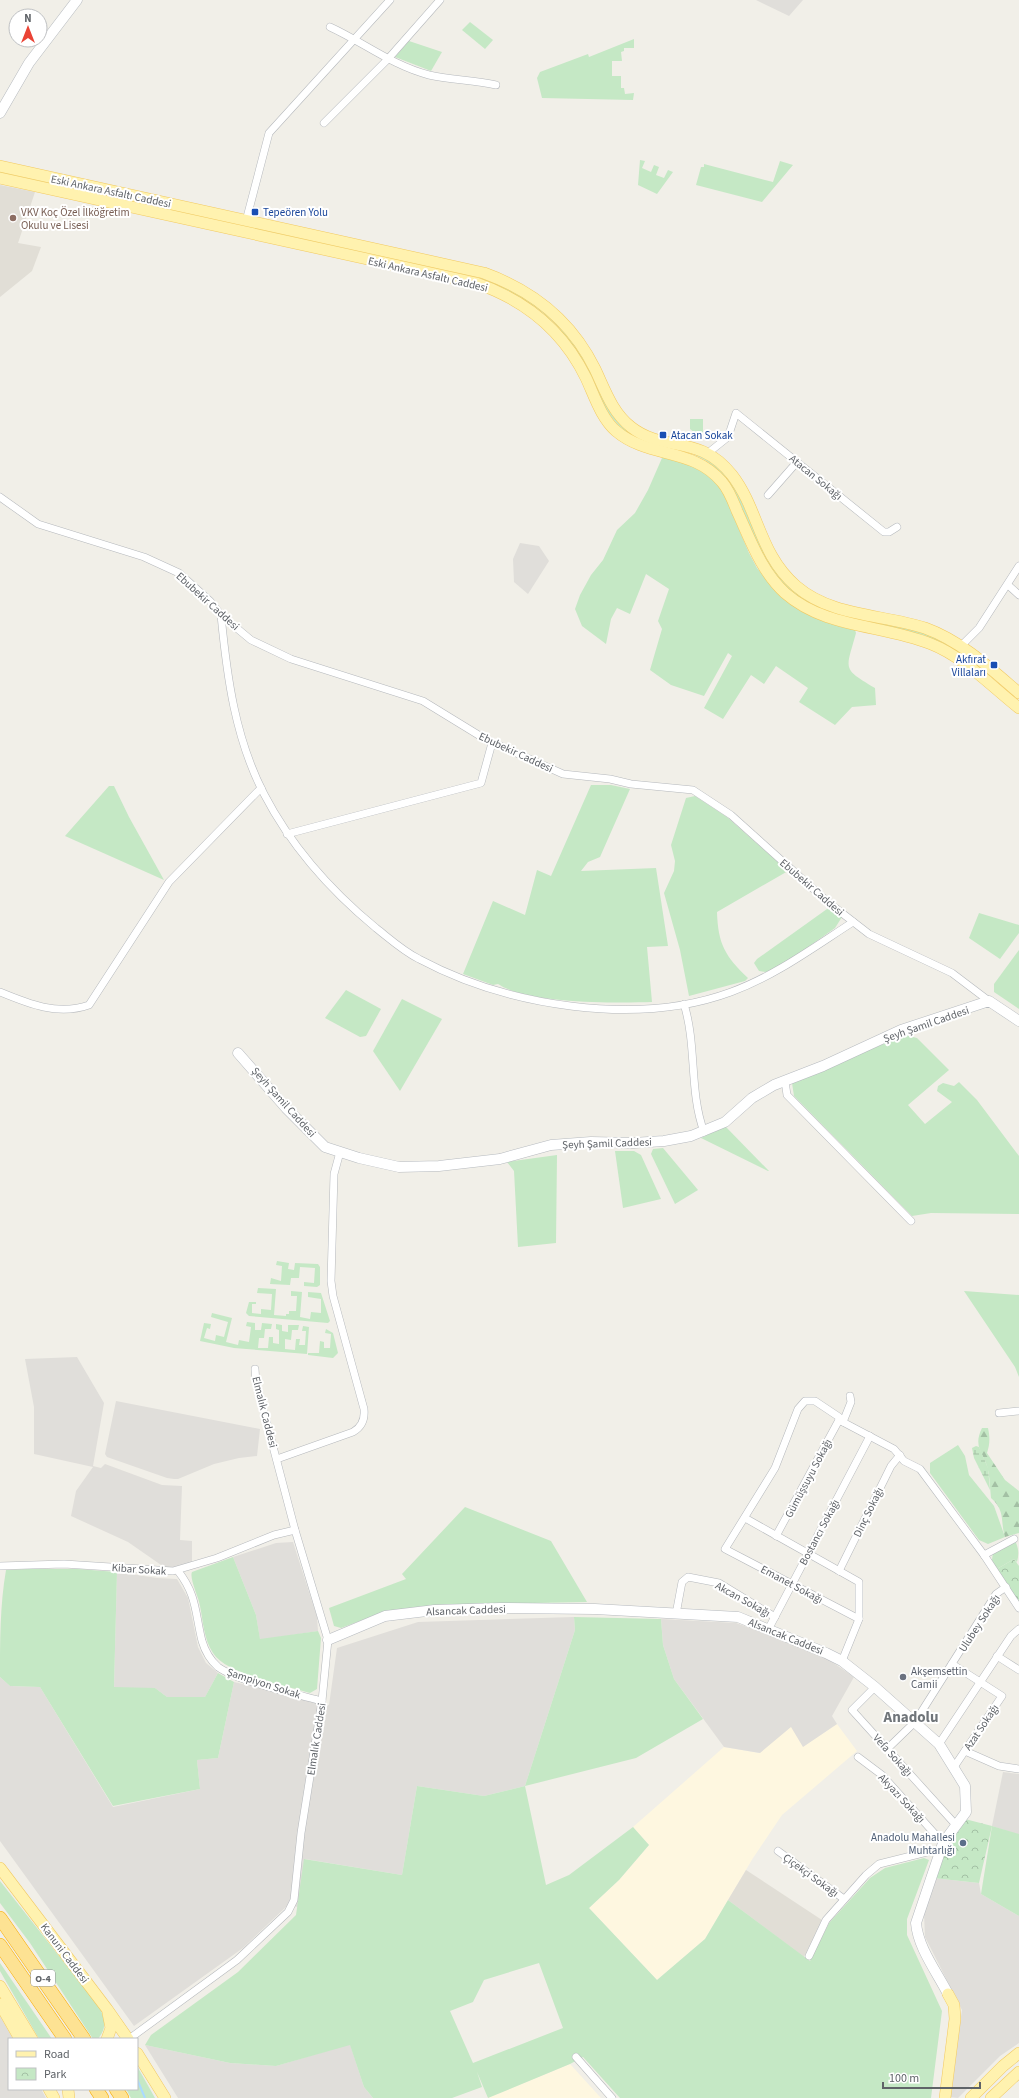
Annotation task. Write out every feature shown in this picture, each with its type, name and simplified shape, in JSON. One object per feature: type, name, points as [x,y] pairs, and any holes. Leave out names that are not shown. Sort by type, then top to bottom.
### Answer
[{"type":"highway","name":"O-4","points":[[0,1918],[83,2038]]},
{"type":"highway","name":"O-4","points":[[0,1945],[64,2038]]},
{"type":"main road","name":"Eski Ankara Asfaltı Caddesi","points":[[0,166],[484,273],[519,288],[544,304],[570,330],[592,364],[616,412],[630,426],[653,438],[691,446],[708,453],[720,462],[736,481],[768,552],[780,569],[802,590],[814,599],[832,606],[924,628],[946,637],[961,646],[1019,693]]},
{"type":"main road","name":"Eski Ankara Asfaltı Caddesi","points":[[0,178],[476,283],[508,295],[533,311],[559,335],[575,358],[603,415],[615,430],[635,444],[697,461],[717,476],[726,486],[761,563],[784,592],[808,608],[824,616],[854,625],[915,638],[940,648],[958,658],[1019,708]]},
{"type":"main road","name":"Kanuni Caddesi","points":[[0,1868],[127,2038]]},
{"type":"main road","points":[[0,1986],[31,2038]]},
{"type":"main road","points":[[940,2097],[955,2019],[954,2005],[948,1994]]},
{"type":"main road","points":[[1,2009],[19,2038]]},
{"type":"main road","points":[[107,2009],[111,2028],[107,2038]]},
{"type":"main road","points":[[971,2098],[1003,2066],[1019,2053]]},
{"type":"main road","points":[[141,2061],[165,2098]]},
{"type":"main road","points":[[991,2098],[1019,2072]]},
{"type":"main road","points":[[967,2098],[981,2088]]},
{"type":"street","points":[[0,113],[29,63],[77,0]]},
{"type":"street","points":[[246,221],[269,133],[390,0]]},
{"type":"street","points":[[324,123],[388,59],[440,0]]},
{"type":"street","points":[[330,27],[356,39],[388,59],[429,75],[496,85]]},
{"type":"street","name":"Atacan Sokağı","points":[[708,453],[728,437],[736,414],[884,532],[889,532],[897,527]]},
{"type":"street","points":[[768,495],[797,462]]},
{"type":"street","name":"Ebubekir Caddesi","points":[[0,497],[38,524],[138,555],[179,572],[210,601],[221,615],[251,640],[291,659],[423,701],[492,743],[563,774],[610,779],[631,784],[693,790],[731,815],[853,922],[869,934],[952,973],[989,1001],[1019,1021]]},
{"type":"street","points":[[961,646],[979,628],[1019,566]]},
{"type":"street","points":[[1008,585],[1019,595]]},
{"type":"street","points":[[221,615],[225,663],[238,732],[261,788],[287,834],[344,902],[397,945],[418,959],[501,992],[544,1002],[616,1009],[640,1009],[684,1004],[730,993],[781,969],[853,922]]},
{"type":"street","points":[[287,834],[481,783],[492,743]]},
{"type":"street","points":[[0,992],[31,1005],[62,1011],[89,1005],[169,882],[261,788]]},
{"type":"street","name":"Şeyh Şamil Caddesi","points":[[238,1053],[246,1060],[286,1108],[325,1147],[399,1167],[439,1166],[500,1159],[551,1145],[591,1142],[633,1143],[686,1138],[704,1132],[725,1122],[756,1095],[785,1081],[823,1066],[901,1030],[989,1001]]},
{"type":"street","points":[[684,1004],[693,1063],[697,1114],[704,1132]]},
{"type":"street","points":[[785,1081],[787,1095],[911,1221]]},
{"type":"street","points":[[277,1459],[353,1432],[361,1425],[364,1418],[364,1409],[333,1296],[331,1281],[334,1174],[340,1152]]},
{"type":"street","name":"Elmalık Caddesi","points":[[129,2038],[237,1960],[273,1928],[293,1906],[302,1826],[322,1701],[328,1640],[295,1530],[256,1382],[255,1369]]},
{"type":"street","name":"Gümüşsuyu Sokağı","points":[[776,1536],[841,1421],[851,1402],[850,1396]]},
{"type":"street","points":[[842,1661],[859,1619],[859,1582],[745,1518],[775,1468],[785,1439],[798,1409],[805,1401],[815,1401],[839,1417],[841,1421],[894,1449],[904,1461],[920,1469],[984,1555],[1019,1608]]},
{"type":"street","points":[[999,1413],[1019,1411]]},
{"type":"street","name":"Bostancı Sokağı","points":[[769,1628],[870,1436]]},
{"type":"street","name":"Dinç Sokağı","points":[[839,1571],[890,1466],[900,1455]]},
{"type":"street","name":"Emanet Sokağı","points":[[745,1518],[725,1548],[859,1619]]},
{"type":"street","name":"Kibar Sokak","points":[[0,1566],[64,1564],[158,1571],[178,1571],[217,1558],[274,1535],[295,1530]]},
{"type":"street","points":[[984,1555],[1014,1539]]},
{"type":"street","name":"Şampiyon Sokak","points":[[178,1571],[193,1594],[204,1648],[212,1661],[218,1667],[235,1676],[322,1701]]},
{"type":"street","name":"Akcan Sokağı","points":[[676,1614],[682,1582],[688,1577],[719,1583],[775,1617]]},
{"type":"street","name":"Ulubey Sokağı","points":[[887,1749],[915,1722],[996,1594],[1006,1587]]},
{"type":"street","name":"Alsancak Caddesi","points":[[328,1640],[385,1616],[435,1610],[508,1608],[676,1614],[738,1617],[769,1628],[842,1661],[875,1687],[939,1744],[965,1786],[966,1812],[943,1843],[916,1923],[921,1944],[948,1994]]},
{"type":"street","points":[[939,1744],[997,1656],[1011,1636],[1019,1629]]},
{"type":"street","points":[[997,1656],[1019,1670]]},
{"type":"street","name":"Azat Sokağı","points":[[952,1664],[1002,1696],[954,1767]]},
{"type":"street","name":"Vefa Sokağı","points":[[875,1687],[852,1710],[956,1825]]},
{"type":"street","points":[[965,1751],[999,1766],[1019,1769]]},
{"type":"street","name":"Akyazı Sokağı","points":[[858,1757],[882,1775],[943,1843]]},
{"type":"street","name":"Çiçekçi Sokağı","points":[[778,1851],[844,1899]]},
{"type":"street","points":[[809,1956],[826,1920],[866,1875],[879,1864],[931,1851],[939,1854]]},
{"type":"street","points":[[576,2057],[612,2098]]},
{"type":"shaded area","points":[[756,0],[803,0],[789,16]]},
{"type":"shaded area","name":"VKV Koç Özel İlköğretim Okulu ve Lisesi","points":[[0,185],[35,192],[18,243],[41,247],[32,271],[0,297]]},
{"type":"shaded area","points":[[520,543],[539,546],[549,561],[528,594],[514,582],[513,559]]},
{"type":"shaded area","points":[[77,1357],[104,1403],[93,1466],[101,1468],[105,1464],[162,1485],[182,1486],[180,1540],[192,1541],[192,1564],[180,1567],[164,1567],[128,1542],[71,1516],[76,1491],[93,1467],[34,1454],[34,1407],[25,1359]]},
{"type":"shaded area","points":[[116,1401],[260,1429],[257,1456],[239,1458],[214,1464],[178,1479],[167,1478],[107,1457],[105,1454]]},
{"type":"shaded area","points":[[293,1542],[317,1617],[318,1631],[260,1640],[256,1615],[233,1557],[276,1543]]},
{"type":"shaded area","points":[[117,1572],[157,1578],[177,1579],[188,1598],[198,1647],[206,1663],[218,1673],[205,1697],[167,1697],[155,1688],[114,1688]]},
{"type":"shaded area","points":[[574,1617],[575,1630],[525,1786],[484,1796],[417,1786],[402,1875],[305,1859],[298,1907],[288,1905],[243,1948],[134,2026],[0,1841],[0,1677],[10,1686],[40,1687],[113,1807],[200,1789],[197,1760],[218,1758],[234,1682],[329,1705],[337,1648],[418,1622]]},
{"type":"shaded area","points":[[661,1619],[736,1623],[816,1651],[854,1677],[832,1716],[837,1724],[803,1747],[791,1727],[760,1753],[724,1747],[674,1679],[663,1645]]},
{"type":"shaded area","points":[[837,1724],[857,1751],[782,1815],[753,1858],[705,1939],[657,1980],[589,1908],[619,1880],[649,1845],[633,1827],[724,1747],[759,1753],[791,1726],[804,1746]]},
{"type":"shaded area","points":[[1003,1772],[1019,1774],[1019,1835],[992,1826]]},
{"type":"shaded area","points":[[746,1870],[822,1920],[804,1957],[728,1900]]},
{"type":"shaded area","points":[[933,1878],[979,1883],[981,1894],[1019,1916],[1019,2043],[1000,2056],[958,2098],[948,2097],[962,2010],[925,1937],[924,1913]]},
{"type":"shaded area","points":[[0,2016],[12,2038],[8,2038],[8,2090],[42,2090],[46,2098],[0,2098]]},
{"type":"shaded area","points":[[350,2044],[364,2087],[373,2098],[178,2098],[145,2045],[230,2063],[276,2066]]},
{"type":"shaded area","points":[[570,2064],[601,2098],[487,2098]]},
{"type":"green space","points":[[470,22],[493,40],[485,49],[462,30]]},
{"type":"green space","points":[[634,39],[634,48],[624,48],[624,51],[621,52],[622,61],[612,61],[612,76],[621,76],[621,88],[624,88],[625,94],[634,93],[633,100],[542,98],[537,78],[540,72],[588,54],[589,57]]},
{"type":"green space","points":[[409,41],[442,52],[431,71],[395,57]]},
{"type":"green space","points":[[640,160],[645,161],[642,168],[651,172],[654,165],[659,167],[656,175],[664,178],[668,170],[673,172],[657,194],[638,185]]},
{"type":"green space","points":[[780,161],[793,165],[762,202],[696,185],[701,167],[704,167],[704,164],[773,182]]},
{"type":"green space","points":[[0,170],[238,222],[237,226],[0,173]]},
{"type":"green space","points":[[240,223],[498,282],[543,308],[580,350],[614,415],[716,463],[735,487],[763,550],[777,571],[799,593],[917,630],[947,642],[991,674],[989,677],[959,653],[837,616],[808,603],[794,594],[781,582],[764,560],[728,482],[721,474],[700,457],[641,441],[625,431],[604,407],[582,363],[565,335],[554,323],[536,308],[516,295],[474,278],[239,226]]},
{"type":"green space","points":[[690,419],[703,419],[703,433],[695,433],[690,429]]},
{"type":"green space","points":[[665,457],[700,467],[721,487],[749,553],[757,568],[774,588],[813,617],[855,630],[856,633],[850,654],[849,667],[851,672],[875,688],[876,705],[852,707],[835,725],[799,702],[808,688],[776,666],[764,684],[751,675],[723,719],[704,708],[732,656],[728,653],[704,696],[671,685],[650,670],[662,629],[658,621],[669,589],[646,574],[630,614],[617,608],[611,619],[606,644],[582,626],[575,609],[580,595],[591,575],[603,560],[617,530],[635,513],[648,490],[662,458]]},
{"type":"green space","points":[[591,785],[611,785],[630,789],[600,857],[588,862],[581,871],[656,868],[668,946],[647,947],[652,1002],[595,1002],[550,999],[512,991],[498,984],[493,985],[463,974],[493,901],[525,915],[537,870],[551,876]]},
{"type":"green space","points":[[109,786],[114,786],[129,817],[164,880],[65,836]]},
{"type":"green space","points":[[695,796],[727,817],[788,871],[717,912],[719,933],[724,949],[728,956],[748,978],[745,981],[689,996],[680,950],[664,893],[674,871],[675,861],[671,845],[686,798]]},
{"type":"green space","points":[[827,909],[835,910],[842,917],[835,928],[779,966],[766,972],[759,971],[754,963],[757,959]]},
{"type":"green space","points":[[979,913],[1019,925],[1019,933],[1000,959],[969,938]]},
{"type":"green space","points":[[1019,950],[1019,1009],[994,992],[994,984]]},
{"type":"green space","points":[[346,990],[381,1009],[366,1036],[360,1037],[325,1018]]},
{"type":"green space","points":[[402,999],[442,1019],[400,1091],[373,1051]]},
{"type":"green space","points":[[905,1035],[917,1038],[949,1070],[908,1105],[925,1124],[952,1102],[937,1091],[938,1086],[943,1083],[954,1086],[959,1082],[977,1100],[1019,1156],[1019,1214],[931,1213],[912,1216],[794,1096],[792,1083],[797,1080]]},
{"type":"green space","points":[[725,1126],[769,1171],[701,1138]]},
{"type":"green space","points":[[663,1148],[698,1190],[675,1204],[651,1154],[653,1149]]},
{"type":"green space","points":[[615,1151],[634,1151],[641,1155],[661,1199],[623,1208]]},
{"type":"green space","points":[[557,1155],[556,1243],[518,1247],[514,1171],[507,1162]]},
{"type":"green space","points":[[277,1261],[289,1263],[288,1269],[294,1270],[295,1263],[318,1264],[320,1267],[320,1285],[317,1287],[304,1286],[304,1282],[314,1283],[315,1268],[300,1267],[299,1278],[291,1278],[290,1285],[270,1284],[271,1278],[281,1281],[282,1266],[276,1265]]},
{"type":"green space","points":[[258,1288],[276,1289],[274,1315],[286,1316],[286,1314],[289,1314],[289,1311],[296,1311],[297,1296],[291,1296],[291,1291],[302,1292],[300,1317],[310,1319],[311,1312],[321,1313],[321,1299],[308,1297],[308,1292],[321,1293],[330,1321],[328,1323],[249,1316],[246,1313],[249,1302],[256,1302],[256,1304],[252,1304],[252,1313],[261,1314],[261,1309],[271,1310],[272,1294],[257,1293]]},
{"type":"green space","points":[[964,1291],[1019,1295],[1019,1377],[1015,1367]]},
{"type":"green space","points":[[212,1313],[232,1318],[226,1342],[238,1345],[239,1340],[249,1342],[251,1327],[246,1326],[247,1322],[255,1323],[255,1330],[261,1330],[262,1323],[272,1324],[271,1329],[265,1329],[264,1338],[259,1338],[258,1348],[268,1348],[269,1337],[273,1337],[273,1343],[279,1344],[279,1330],[276,1329],[276,1324],[282,1325],[282,1331],[288,1332],[288,1325],[299,1325],[298,1330],[292,1330],[291,1340],[285,1339],[285,1349],[295,1350],[296,1339],[300,1339],[299,1345],[305,1345],[306,1331],[302,1331],[303,1326],[309,1327],[307,1354],[234,1348],[200,1341],[204,1323],[211,1324],[210,1329],[207,1328],[204,1338],[215,1341],[216,1335],[224,1337],[228,1322],[211,1317]]},
{"type":"green space","points":[[326,1329],[333,1333],[338,1353],[333,1358],[308,1355],[308,1353],[319,1353],[320,1341],[324,1342],[324,1348],[330,1348],[331,1334],[325,1333]]},
{"type":"green space","points":[[982,1428],[988,1428],[989,1447],[987,1453],[1005,1480],[1019,1491],[1019,1533],[1005,1537],[1001,1512],[999,1507],[991,1498],[988,1470],[979,1446],[979,1435]]},
{"type":"green space","points":[[958,1445],[965,1456],[969,1475],[994,1506],[1005,1537],[988,1544],[979,1540],[930,1473],[930,1463]]},
{"type":"green space","points":[[976,1446],[979,1447],[988,1468],[990,1490],[974,1458],[972,1448]]},
{"type":"green space","points":[[465,1507],[551,1541],[587,1602],[435,1605],[384,1612],[341,1628],[334,1626],[329,1608],[406,1579],[402,1574]]},
{"type":"green space","points":[[1015,1541],[1018,1552],[1017,1562],[1014,1559],[997,1569],[992,1560],[993,1552]]},
{"type":"green space","points":[[233,1557],[256,1615],[260,1639],[318,1631],[321,1638],[317,1689],[310,1693],[257,1678],[243,1673],[220,1661],[213,1653],[206,1636],[199,1602],[191,1575],[192,1572]]},
{"type":"green space","points":[[1014,1559],[1019,1566],[1019,1603],[997,1569]]},
{"type":"green space","points":[[78,1569],[117,1572],[114,1687],[155,1688],[167,1697],[205,1697],[218,1673],[234,1682],[218,1758],[197,1760],[200,1789],[113,1806],[40,1687],[10,1686],[0,1677],[1,1610],[6,1570]]},
{"type":"green space","points":[[574,1617],[661,1619],[663,1645],[674,1679],[703,1719],[636,1758],[525,1786],[575,1630]]},
{"type":"green space","points":[[417,1786],[484,1796],[525,1786],[546,1885],[569,1875],[633,1827],[649,1845],[619,1880],[589,1908],[657,1980],[705,1939],[728,1900],[810,1961],[829,1923],[870,1878],[885,1868],[924,1858],[929,1860],[907,1919],[907,1935],[942,2011],[931,2098],[620,2098],[583,2057],[570,2064],[488,2098],[477,2072],[482,2087],[452,2098],[373,2098],[364,2087],[350,2045],[276,2066],[230,2063],[145,2045],[151,2035],[238,1972],[296,1915],[304,1859],[402,1875]],"holes":[[[539,1963],[563,2028],[473,2063],[450,2011],[473,2002],[484,1980]]]},
{"type":"green space","points":[[965,1819],[992,1826],[979,1883],[933,1878],[947,1844]]},
{"type":"green space","points":[[992,1826],[1019,1834],[1019,1916],[981,1894]]},
{"type":"green space","points":[[0,1881],[100,2008],[104,2027],[99,2038],[92,2038],[30,1943],[0,1903]]},
{"type":"green space","points":[[0,1963],[51,2038],[38,2038],[0,1971]]},
{"type":"green space","points":[[138,2068],[155,2098],[131,2098],[127,2090],[138,2090]]},
{"type":"waterway","points":[[138,2081],[145,2098]]},
{"type":"place","name":"Tepeören Yolu","points":[[255,212]]},
{"type":"place","name":"VKV Koç Özel İlköğretim Okulu ve Lisesi","points":[[13,218]]},
{"type":"place","name":"Atacan Sokak","points":[[663,435]]},
{"type":"place","name":"Akfırat Villaları","points":[[994,665]]},
{"type":"place","name":"Akşemsettin Camii","points":[[903,1677]]},
{"type":"place","name":"Anadolu Mahallesi Muhtarlığı","points":[[963,1843]]},
{"type":"district","name":"Anadolu","points":[[911,1717]]}]
